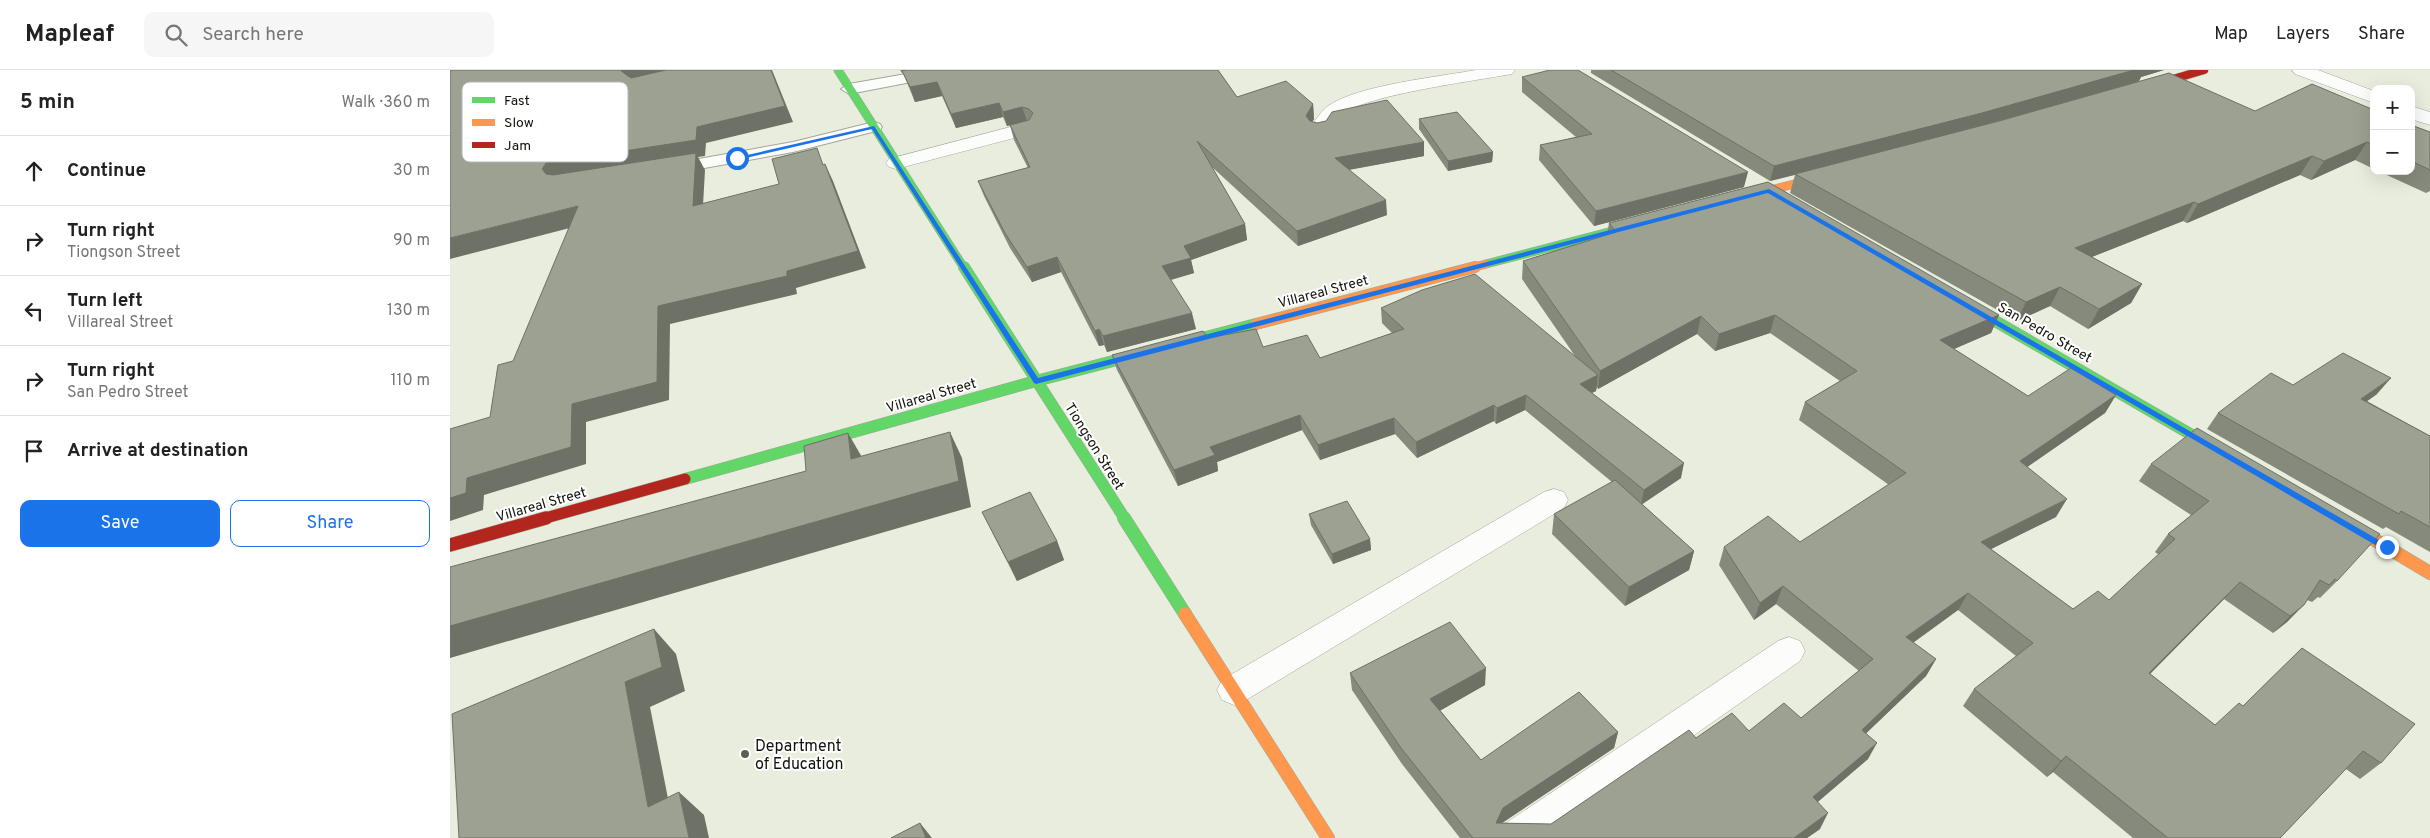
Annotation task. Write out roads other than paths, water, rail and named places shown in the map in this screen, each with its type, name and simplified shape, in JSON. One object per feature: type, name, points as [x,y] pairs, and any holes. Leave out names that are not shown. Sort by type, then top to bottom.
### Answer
[{"type":"street","name":"Tiongson Street","points":[[838,70],[1328,838]]},
{"type":"street","points":[[1318,130],[1333,112],[1347,103],[1361,98],[1506,70]]},
{"type":"street","points":[[2128,92],[2204,70]]},
{"type":"street","points":[[2301,70],[2370,96]]},
{"type":"street","points":[[2415,113],[2430,119]]},
{"type":"street","points":[[896,162],[1026,129]]},
{"type":"street","points":[[1730,201],[1844,171]]},
{"type":"street","points":[[1752,180],[1786,200]]},
{"type":"street","name":"Villareal Street","points":[[450,545],[1036,381],[1653,221]]},
{"type":"street","name":"San Pedro Street","points":[[1950,295],[2233,458]]},
{"type":"street","points":[[1234,690],[1554,500]]},
{"type":"street","points":[[2336,518],[2430,573]]},
{"type":"street","points":[[1516,838],[1789,651]]},
{"type":"lane","points":[[849,89],[953,70]]},
{"type":"lane","points":[[655,171],[793,147],[874,127]]},
{"type":"place","name":"Department of Education","points":[[745,754]]}]
